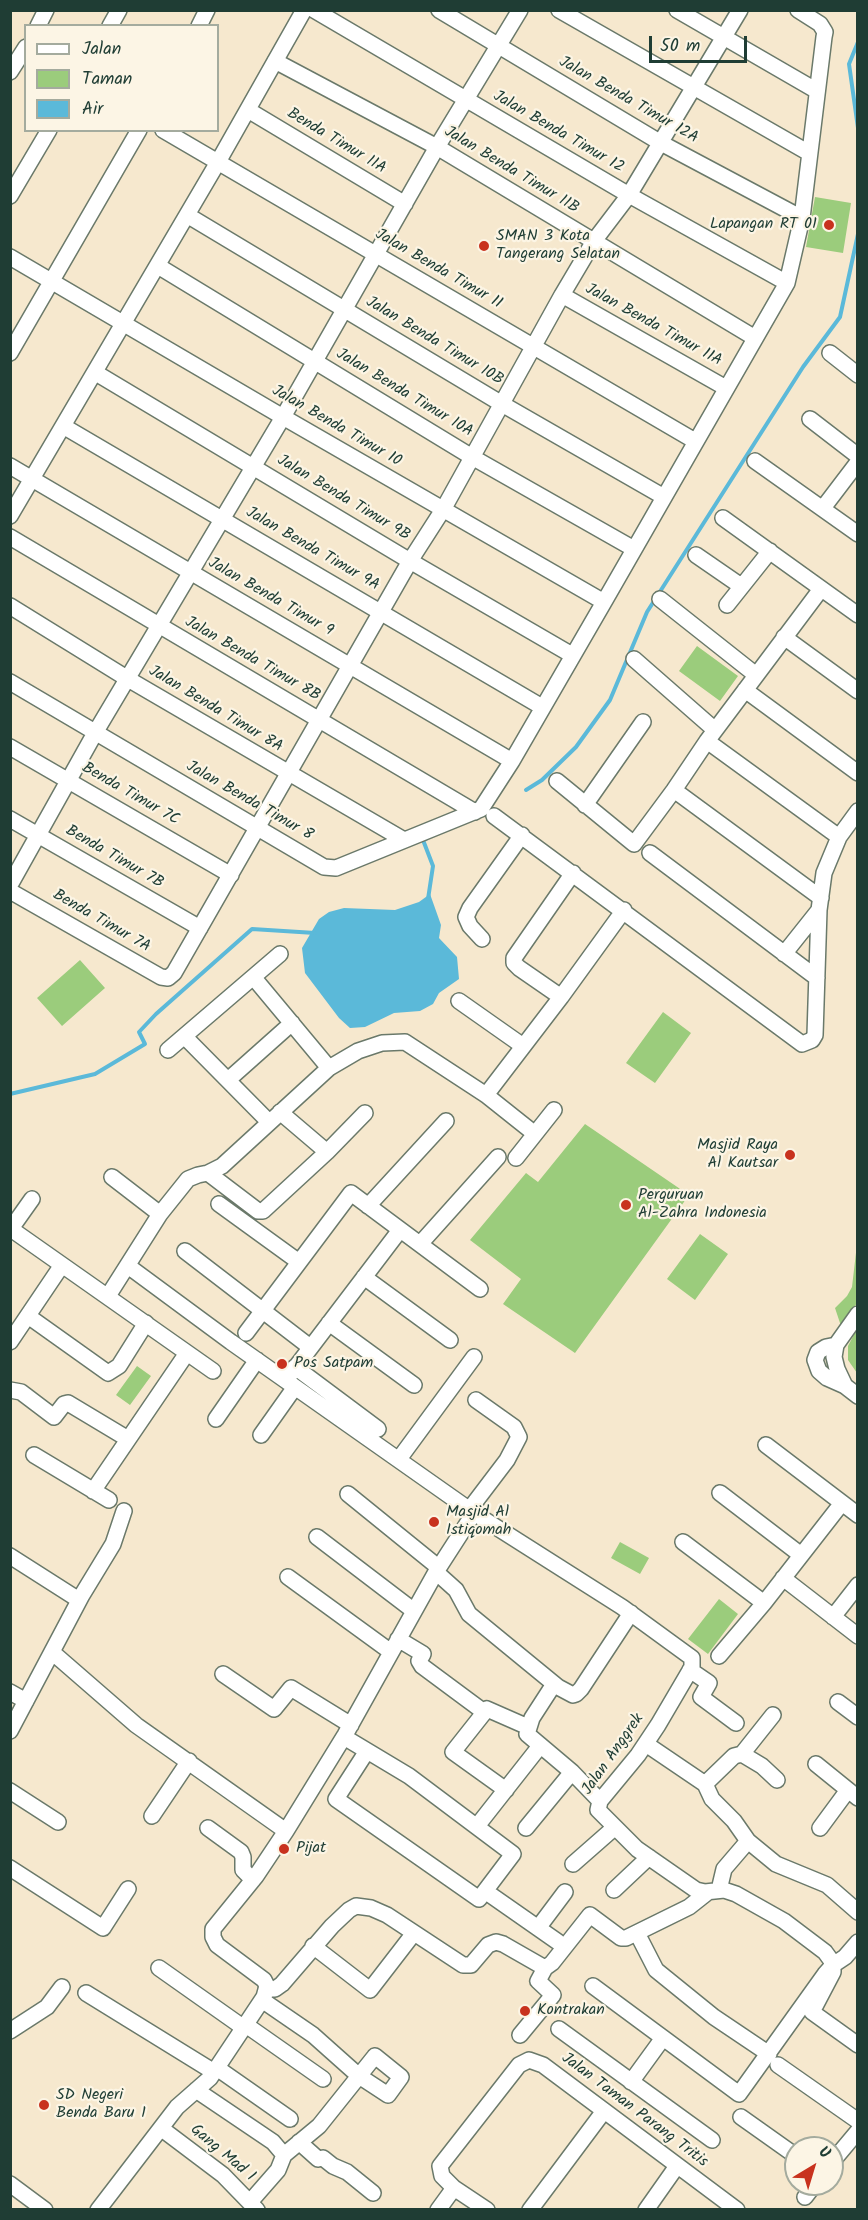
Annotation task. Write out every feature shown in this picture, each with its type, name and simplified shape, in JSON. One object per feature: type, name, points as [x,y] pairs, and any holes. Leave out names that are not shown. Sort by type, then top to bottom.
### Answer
[{"type":"street","points":[[39,24],[46,10]]},
{"type":"street","points":[[111,24],[119,10]]},
{"type":"street","points":[[200,24],[207,10]]},
{"type":"street","points":[[10,516],[96,373],[304,10]]},
{"type":"street","name":"Jalan Benda Timur 12","points":[[314,10],[629,195],[787,283]]},
{"type":"street","name":"Jalan Benda Timur 12A","points":[[439,10],[661,143],[802,218]]},
{"type":"street","points":[[10,885],[95,733],[283,417],[437,147],[520,10]]},
{"type":"street","points":[[560,10],[808,153]]},
{"type":"street","points":[[677,10],[817,91]]},
{"type":"street","points":[[200,928],[410,561],[444,508],[562,295],[594,241],[629,195],[740,10]]},
{"type":"street","points":[[484,812],[542,707],[787,283],[802,218],[808,153],[824,38],[823,27],[798,10]]},
{"type":"street","points":[[10,72],[21,47]]},
{"type":"street","name":"Jalan Benda Timur 11B","points":[[275,62],[437,147],[755,338]]},
{"type":"street","name":"Benda Timur 11A","points":[[248,110],[405,204]]},
{"type":"street","points":[[10,196],[48,132]]},
{"type":"street","points":[[10,353],[138,132]]},
{"type":"street","name":"Jalan Benda Timur 11","points":[[166,132],[695,441]]},
{"type":"street","name":"Jalan Benda Timur 10B","points":[[187,215],[502,404],[664,497]]},
{"type":"street","name":"Jalan Benda Timur 10","points":[[10,257],[604,602]]},
{"type":"street","name":"Jalan Benda Timur 10A","points":[[158,266],[472,457],[634,549]]},
{"type":"street","name":"Jalan Benda Timur 11A","points":[[562,295],[726,388]]},
{"type":"street","points":[[830,353],[858,375]]},
{"type":"street","name":"Jalan Benda Timur 9B","points":[[96,373],[572,655]]},
{"type":"street","points":[[810,419],[858,456]]},
{"type":"street","name":"Jalan Benda Timur 9A","points":[[63,426],[542,707]]},
{"type":"street","points":[[755,461],[858,534]]},
{"type":"street","points":[[823,508],[858,462]]},
{"type":"street","name":"Jalan Benda Timur 9","points":[[10,466],[512,761]]},
{"type":"street","points":[[723,518],[858,615]]},
{"type":"street","name":"Jalan Benda Timur 8B","points":[[10,537],[318,720],[522,835],[802,1044],[812,1040],[815,1035],[817,978]]},
{"type":"street","points":[[727,605],[770,551]]},
{"type":"street","points":[[696,555],[741,586]]},
{"type":"street","points":[[557,781],[633,844],[675,790],[711,736],[820,589]]},
{"type":"street","points":[[660,599],[756,675]]},
{"type":"street","name":"Jalan Benda Timur 8A","points":[[10,606],[128,679],[404,840]]},
{"type":"street","points":[[784,637],[858,691]]},
{"type":"street","points":[[634,659],[711,736],[839,837]]},
{"type":"street","name":"Jalan Benda Timur 8","points":[[10,682],[324,867],[336,868],[404,840],[484,812]]},
{"type":"street","points":[[745,690],[858,773]]},
{"type":"street","points":[[585,805],[643,722]]},
{"type":"street","name":"Benda Timur 7C","points":[[10,747],[231,875]]},
{"type":"street","points":[[675,790],[820,904]]},
{"type":"street","points":[[817,978],[820,904],[826,867],[839,837],[856,818]]},
{"type":"street","name":"Benda Timur 7B","points":[[10,819],[200,928]]},
{"type":"street","points":[[482,939],[470,926],[466,917],[522,835]]},
{"type":"street","points":[[650,853],[817,978]]},
{"type":"street","points":[[561,997],[519,968],[514,963],[514,958],[573,873]]},
{"type":"street","name":"Benda Timur 7A","points":[[10,891],[161,977],[168,978],[174,973],[200,928]]},
{"type":"street","points":[[784,954],[820,904]]},
{"type":"street","points":[[486,1095],[624,910]]},
{"type":"street","points":[[168,1050],[280,954]]},
{"type":"street","points":[[254,978],[330,1068]]},
{"type":"street","points":[[459,1001],[523,1046]]},
{"type":"street","points":[[228,1080],[292,1023]]},
{"type":"street","points":[[185,1037],[228,1080],[275,1117],[327,1152]]},
{"type":"street","points":[[108,1296],[160,1214],[188,1179],[222,1166],[330,1068],[358,1052],[382,1043],[405,1042],[486,1095],[535,1134]]},
{"type":"street","points":[[516,1158],[554,1110]]},
{"type":"street","points":[[208,1173],[258,1211],[263,1211],[365,1113]]},
{"type":"street","points":[[368,1206],[446,1121]]},
{"type":"street","points":[[420,1244],[498,1157]]},
{"type":"street","points":[[112,1177],[160,1214]]},
{"type":"street","points":[[246,1333],[351,1193],[480,1290]]},
{"type":"street","points":[[32,1199],[11,1229],[213,1371]]},
{"type":"street","points":[[219,1204],[299,1262]]},
{"type":"street","points":[[261,1435],[290,1384],[295,1367],[400,1230]]},
{"type":"street","points":[[185,1251],[310,1347]]},
{"type":"street","points":[[10,1342],[62,1265]]},
{"type":"street","points":[[128,1266],[290,1384],[472,1511],[631,1613],[690,1656],[693,1662],[690,1670],[709,1683],[701,1697],[736,1723]]},
{"type":"street","points":[[364,1277],[450,1340]]},
{"type":"street","points":[[851,1391],[827,1378],[819,1371],[815,1360],[818,1352],[836,1345],[858,1314]]},
{"type":"street","points":[[28,1316],[108,1373],[119,1366],[146,1323]]},
{"type":"street","points":[[329,1323],[414,1385]]},
{"type":"street","points":[[93,1491],[188,1353]]},
{"type":"street","points":[[399,1459],[474,1357]]},
{"type":"street","points":[[216,1419],[257,1360]]},
{"type":"street","points":[[295,1367],[378,1429]]},
{"type":"street","points":[[10,1390],[21,1392],[54,1417],[63,1404],[68,1403],[128,1439]]},
{"type":"street","points":[[98,2210],[177,2107],[216,2070],[264,1995],[266,1983],[219,1948],[213,1937],[213,1929],[253,1880],[286,1831],[347,1731],[437,1569],[472,1511],[507,1460],[519,1437],[514,1427],[476,1400]]},
{"type":"street","points":[[766,1445],[858,1515]]},
{"type":"street","points":[[34,1455],[109,1500]]},
{"type":"street","points":[[720,1493],[801,1555]]},
{"type":"street","points":[[348,1494],[437,1569],[456,1590],[469,1614],[554,1684],[571,1694],[578,1692],[631,1613]]},
{"type":"street","points":[[719,1656],[764,1603],[842,1503]]},
{"type":"street","points":[[10,1731],[79,1600],[113,1544],[124,1511]]},
{"type":"street","points":[[317,1537],[414,1611]]},
{"type":"street","points":[[683,1542],[764,1603]]},
{"type":"street","points":[[10,1556],[79,1600]]},
{"type":"street","points":[[288,1577],[395,1646],[423,1654],[419,1661],[422,1666],[484,1713]]},
{"type":"street","points":[[783,1578],[858,1636]]},
{"type":"street","points":[[833,1617],[858,1585]]},
{"type":"street","points":[[52,1652],[130,1721],[286,1831]]},
{"type":"street","name":"Jalan Anggrek","points":[[690,1670],[646,1744],[600,1801],[597,1806],[598,1812],[649,1857],[696,1890],[731,1892],[779,1918],[825,1952],[833,1965]]},
{"type":"street","points":[[223,1674],[274,1709],[291,1688],[347,1731],[367,1751],[410,1776],[513,1854],[479,1899],[336,1799],[367,1751]]},
{"type":"street","points":[[554,1684],[528,1727],[528,1735],[572,1772],[600,1801]]},
{"type":"street","points":[[10,1692],[26,1701]]},
{"type":"street","points":[[838,1702],[858,1717]]},
{"type":"street","points":[[506,1790],[453,1752],[487,1708],[528,1727]]},
{"type":"street","points":[[705,1784],[734,1756],[742,1754],[773,1715]]},
{"type":"street","points":[[646,1744],[705,1784],[712,1800],[734,1821],[748,1841],[776,1864],[827,1884],[858,1912]]},
{"type":"street","points":[[481,1821],[540,1746]]},
{"type":"street","points":[[742,1754],[762,1766],[777,1780]]},
{"type":"street","points":[[152,1816],[189,1761]]},
{"type":"street","points":[[816,1764],[853,1794],[820,1828]]},
{"type":"street","points":[[526,1828],[572,1772]]},
{"type":"street","points":[[10,1791],[58,1822]]},
{"type":"street","points":[[208,1828],[241,1852],[243,1870],[253,1880]]},
{"type":"street","points":[[573,1864],[614,1828]]},
{"type":"street","points":[[520,2035],[553,1995],[538,1981],[545,1968],[552,1963],[590,1915],[623,1938],[637,1933],[689,1907],[713,1891],[724,1869],[748,1841]]},
{"type":"street","points":[[614,1890],[649,1857]]},
{"type":"street","points":[[10,1868],[103,1928],[128,1889]]},
{"type":"street","points":[[485,1891],[558,1942]]},
{"type":"street","points":[[538,1928],[565,1892]]},
{"type":"street","points":[[264,1995],[282,1984],[313,1946],[341,1917],[350,1909],[358,1906],[381,1912],[467,1966],[474,1962],[488,1945],[495,1942],[503,1944],[545,1968]]},
{"type":"street","points":[[313,1946],[370,1990],[414,1933]]},
{"type":"street","points":[[637,1933],[656,1970],[714,2017],[858,2121]]},
{"type":"street","points":[[593,1986],[739,2094],[773,2059],[833,1965],[845,1957],[858,1942]]},
{"type":"street","points":[[833,1965],[831,1978],[812,2012],[858,2045]]},
{"type":"street","points":[[159,1968],[323,2079]]},
{"type":"street","points":[[10,2031],[52,2002],[62,1987]]},
{"type":"street","points":[[86,1993],[216,2070],[290,2119]]},
{"type":"street","points":[[254,2206],[278,2170],[284,2155],[319,2126],[359,2076],[264,1995]]},
{"type":"street","points":[[559,2029],[712,2140]]},
{"type":"street","points":[[631,2082],[663,2038]]},
{"type":"street","name":"Jalan Taman Parang Tritis","points":[[487,2210],[454,2188],[442,2176],[440,2166],[519,2065],[529,2060],[543,2065],[737,2210]]},
{"type":"street","points":[[196,2090],[273,2142],[284,2155]]},
{"type":"street","points":[[530,2210],[604,2111]]},
{"type":"street","points":[[741,2117],[784,2147]]},
{"type":"street","name":"Gang Mad 1","points":[[162,2129],[223,2175],[254,2206]]},
{"type":"street","points":[[844,2148],[858,2132]]},
{"type":"street","points":[[299,2142],[318,2159],[323,2158],[333,2166],[347,2172],[373,2193]]},
{"type":"street","points":[[646,2210],[677,2166]]},
{"type":"street","points":[[10,2184],[45,2210]]},
{"type":"street","points":[[438,2210],[454,2188]]},
{"type":"green space","name":"Lapangan RT 01","points":[[815,197],[851,203],[843,253],[806,247]]},
{"type":"green space","points":[[697,646],[738,676],[720,701],[679,671]]},
{"type":"green space","points":[[80,960],[105,988],[62,1026],[37,998]]},
{"type":"green space","points":[[663,1012],[691,1033],[655,1083],[626,1063]]},
{"type":"green space","points":[[585,1124],[689,1195],[575,1353],[503,1304],[521,1279],[470,1240],[526,1173],[538,1182]]},
{"type":"green space","points":[[700,1234],[728,1254],[695,1300],[667,1279]]},
{"type":"green space","points":[[857,1244],[857,1303],[841,1326],[835,1308],[852,1287]]},
{"type":"green space","points":[[857,1329],[857,1373],[848,1360],[848,1346]]},
{"type":"green space","points":[[137,1366],[151,1376],[130,1405],[116,1395]]},
{"type":"green space","points":[[620,1542],[649,1558],[640,1574],[611,1558]]},
{"type":"green space","points":[[719,1599],[738,1614],[708,1654],[688,1639]]},
{"type":"water","points":[[430,894],[441,925],[439,938],[457,957],[459,979],[439,993],[433,1004],[420,1011],[394,1013],[365,1027],[350,1028],[339,1018],[305,973],[302,948],[319,919],[329,912],[344,908],[395,910],[419,902]]},
{"type":"waterway","points":[[858,42],[849,64],[858,128]]},
{"type":"waterway","points":[[526,790],[542,780],[576,747],[610,700],[647,612],[803,367],[840,317],[858,234]]},
{"type":"waterway","points":[[426,839],[423,840],[433,866],[428,899]]},
{"type":"waterway","points":[[10,1094],[95,1074],[145,1044],[139,1032],[156,1014],[252,929],[315,933]]},
{"type":"place","name":"Lapangan RT 01","points":[[829,225]]},
{"type":"place","name":"SMAN 3 Kota Tangerang Selatan","points":[[484,246]]},
{"type":"place","name":"Masjid Raya Al Kautsar","points":[[790,1155]]},
{"type":"place","name":"Perguruan Al-Zahra Indonesia","points":[[626,1205]]},
{"type":"place","name":"Pos Satpam","points":[[282,1364]]},
{"type":"place","name":"Masjid Al Istiqomah","points":[[434,1522]]},
{"type":"place","name":"Pijat","points":[[284,1849]]},
{"type":"place","name":"Kontrakan","points":[[525,2011]]},
{"type":"place","name":"SD Negeri Benda Baru 1","points":[[44,2105]]}]
